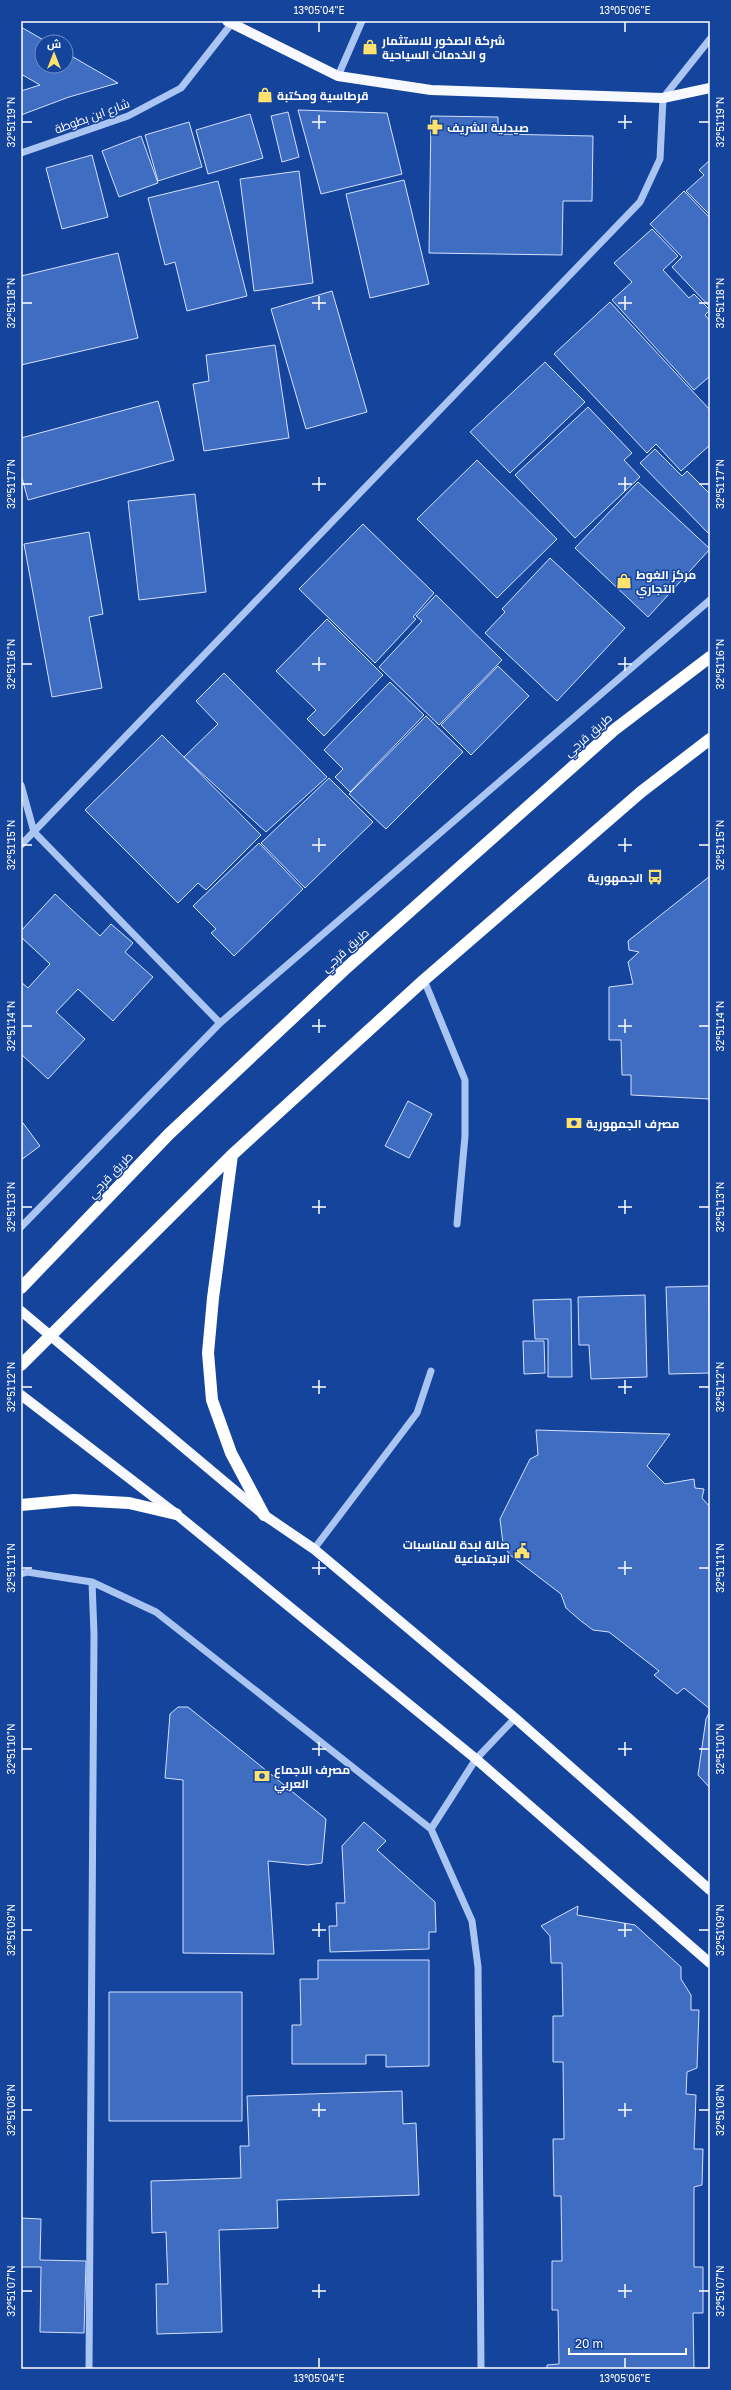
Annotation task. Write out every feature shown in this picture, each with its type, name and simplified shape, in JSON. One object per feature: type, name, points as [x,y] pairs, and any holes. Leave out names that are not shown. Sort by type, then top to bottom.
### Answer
[{"type":"highway","name":"طريق قرجي","points":[[21,1288],[169,1134],[344,970],[614,730],[710,657]]},
{"type":"highway","points":[[21,1365],[232,1155],[424,980],[640,792],[710,739]]},
{"type":"highway","points":[[232,1155],[213,1298],[208,1353],[212,1400],[231,1453],[264,1515]]},
{"type":"highway","points":[[21,1505],[74,1500],[129,1504],[176,1514]]},
{"type":"main road","points":[[229,22],[338,76],[431,90],[662,98],[710,88]]},
{"type":"main road","points":[[21,1311],[264,1515],[314,1549],[515,1718],[710,1890]]},
{"type":"main road","points":[[21,1395],[176,1514],[476,1759],[710,1963]]},
{"type":"street","points":[[338,76],[362,21]]},
{"type":"street","name":"شارع ابن بطوطة","points":[[21,153],[128,116],[181,88],[229,22]]},
{"type":"street","points":[[21,845],[640,202],[660,159],[662,98],[710,39]]},
{"type":"street","points":[[21,1227],[220,1023],[710,600]]},
{"type":"street","points":[[21,785],[34,832],[220,1023]]},
{"type":"street","points":[[424,980],[465,1080],[465,1136],[457,1224]]},
{"type":"street","points":[[314,1549],[417,1413],[431,1371]]},
{"type":"street","points":[[21,1574],[27,1572],[92,1582],[156,1612],[431,1830],[472,1921],[478,1967],[482,2369]]},
{"type":"street","points":[[89,2369],[94,1634],[92,1582]]},
{"type":"street","points":[[431,1830],[476,1759],[515,1718]]},
{"type":"building","points":[[21,27],[34,34],[34,74],[74,74],[74,58],[118,83],[69,97],[21,115],[21,91],[40,85],[21,74]]},
{"type":"building","points":[[298,110],[387,113],[402,174],[321,194]]},
{"type":"building","points":[[288,112],[299,157],[282,162],[271,116]]},
{"type":"building","points":[[250,114],[263,158],[208,174],[196,130]]},
{"type":"building","points":[[431,116],[498,117],[498,134],[593,136],[592,201],[563,201],[562,255],[429,253]]},
{"type":"building","points":[[189,122],[202,167],[158,181],[145,135]]},
{"type":"building","points":[[141,136],[158,183],[119,197],[102,151]]},
{"type":"building","points":[[92,155],[108,217],[62,229],[46,168]]},
{"type":"building","points":[[710,160],[710,215],[686,191],[704,175],[699,170]]},
{"type":"building","points":[[299,171],[313,283],[254,291],[240,179]]},
{"type":"building","points":[[404,180],[429,284],[370,298],[346,194]]},
{"type":"building","points":[[218,181],[247,296],[187,311],[175,262],[165,265],[148,198]]},
{"type":"building","points":[[684,191],[710,218],[710,307],[672,267],[682,257],[650,224]]},
{"type":"building","points":[[652,229],[678,256],[663,270],[689,298],[694,294],[710,310],[705,315],[710,321],[710,376],[694,390],[612,300],[632,282],[614,263]]},
{"type":"building","points":[[118,253],[138,338],[21,365],[21,276]]},
{"type":"building","points":[[332,291],[367,412],[306,429],[271,309]]},
{"type":"building","points":[[610,302],[710,410],[710,445],[681,471],[656,444],[647,453],[554,354]]},
{"type":"building","points":[[275,345],[289,438],[204,451],[193,384],[209,381],[206,355]]},
{"type":"building","points":[[545,362],[585,402],[510,473],[470,432]]},
{"type":"building","points":[[158,401],[174,460],[28,500],[21,474],[21,438]]},
{"type":"building","points":[[588,407],[632,453],[624,460],[640,477],[575,538],[515,475]]},
{"type":"building","points":[[655,449],[682,476],[687,471],[710,494],[710,535],[640,463]]},
{"type":"building","points":[[477,460],[557,539],[497,598],[417,519]]},
{"type":"building","points":[[638,482],[710,549],[648,617],[575,548]]},
{"type":"building","points":[[195,494],[206,592],[139,600],[128,501]]},
{"type":"building","points":[[363,524],[434,593],[413,617],[416,619],[375,663],[299,589]]},
{"type":"building","points":[[89,532],[103,614],[89,617],[102,688],[52,697],[24,544]]},
{"type":"building","points":[[550,558],[625,628],[557,701],[485,633],[505,612],[502,609]]},
{"type":"building","points":[[436,595],[502,660],[439,725],[379,667],[422,621],[416,616]]},
{"type":"building","points":[[327,619],[383,675],[324,736],[307,719],[316,710],[276,671]]},
{"type":"building","points":[[498,666],[529,696],[471,755],[441,725]]},
{"type":"building","points":[[224,673],[327,777],[266,832],[184,757],[218,724],[196,701]]},
{"type":"building","points":[[390,682],[424,715],[350,792],[335,777],[343,769],[324,750]]},
{"type":"building","points":[[426,716],[463,752],[386,829],[349,794]]},
{"type":"building","points":[[162,735],[261,835],[206,890],[198,883],[178,903],[85,810]]},
{"type":"building","points":[[329,778],[373,822],[305,888],[261,843]]},
{"type":"building","points":[[259,843],[303,889],[234,956],[211,933],[216,929],[193,906]]},
{"type":"building","points":[[710,876],[710,1099],[631,1095],[631,1075],[622,1075],[621,1040],[609,1040],[609,987],[633,984],[628,962],[639,952],[629,950],[628,941]]},
{"type":"building","points":[[55,894],[100,936],[111,924],[133,943],[125,952],[153,977],[113,1021],[78,989],[56,1012],[85,1039],[48,1079],[21,1054],[21,982],[28,988],[50,964],[21,937],[21,931]]},
{"type":"building","points":[[408,1101],[432,1114],[409,1158],[385,1146]]},
{"type":"building","points":[[23,1123],[40,1146],[21,1160],[21,1125]]},
{"type":"building","points":[[709,1286],[710,1373],[669,1374],[666,1287]]},
{"type":"building","points":[[645,1295],[647,1377],[591,1379],[589,1345],[579,1345],[578,1297]]},
{"type":"building","points":[[571,1299],[572,1377],[548,1377],[548,1339],[535,1339],[533,1300]]},
{"type":"building","points":[[523,1341],[544,1341],[545,1373],[524,1374]]},
{"type":"building","points":[[536,1430],[670,1434],[647,1466],[665,1484],[694,1479],[695,1488],[704,1489],[702,1498],[710,1507],[710,1709],[684,1688],[677,1694],[654,1675],[659,1671],[609,1632],[593,1630],[581,1621],[566,1608],[561,1594],[510,1555],[503,1544],[500,1519],[530,1459],[538,1455]]},
{"type":"building","points":[[178,1707],[188,1707],[326,1819],[322,1863],[308,1865],[268,1861],[274,1954],[183,1953],[183,1780],[165,1778],[170,1714]]},
{"type":"building","points":[[710,1711],[710,1788],[698,1775],[706,1719]]},
{"type":"building","points":[[364,1822],[386,1841],[377,1850],[435,1902],[436,1932],[429,1932],[429,1949],[330,1952],[329,1926],[337,1926],[336,1903],[345,1903],[342,1846]]},
{"type":"building","points":[[578,1906],[577,1915],[635,1925],[681,1967],[681,1979],[691,1995],[691,2010],[699,2010],[697,2068],[687,2072],[686,2094],[696,2095],[694,2149],[703,2149],[702,2185],[694,2187],[694,2267],[703,2267],[703,2313],[693,2313],[694,2369],[547,2369],[547,2365],[559,2364],[558,2310],[552,2310],[552,2261],[562,2261],[561,2196],[554,2196],[553,2139],[564,2139],[563,2062],[553,2062],[553,2016],[563,2016],[562,1963],[551,1963],[550,1936],[541,1926]]},
{"type":"building","points":[[318,1960],[429,1960],[429,2066],[386,2067],[386,2055],[366,2055],[366,2064],[292,2064],[292,2025],[301,2025],[300,1979],[318,1979]]},
{"type":"building","points":[[109,1992],[242,1992],[242,2121],[109,2121]]},
{"type":"building","points":[[402,2091],[403,2124],[416,2123],[419,2195],[277,2200],[278,2228],[219,2230],[222,2332],[157,2334],[156,2284],[168,2284],[166,2232],[152,2233],[151,2181],[241,2178],[240,2146],[249,2146],[247,2096]]},
{"type":"building","points":[[21,2218],[41,2219],[40,2260],[86,2261],[84,2333],[40,2332],[41,2267],[21,2267]]},
{"type":"place","name":"شركة الصخور للاستثمار و الخدمات السياحية","points":[[370,47]]},
{"type":"place","name":"قرطاسية ومكتبة","points":[[265,95]]},
{"type":"place","name":"صيدلية الشريف","points":[[435,127]]},
{"type":"place","name":"مركز الغوط التجاري","points":[[624,581]]},
{"type":"place","name":"الجمهورية","points":[[655,877]]},
{"type":"place","name":"مصرف الجمهورية","points":[[574,1123]]},
{"type":"place","name":"صالة لبدة للمناسبات الاجتماعية","points":[[522,1551]]},
{"type":"place","name":"مصرف الاجماع العربي","points":[[262,1776]]}]
